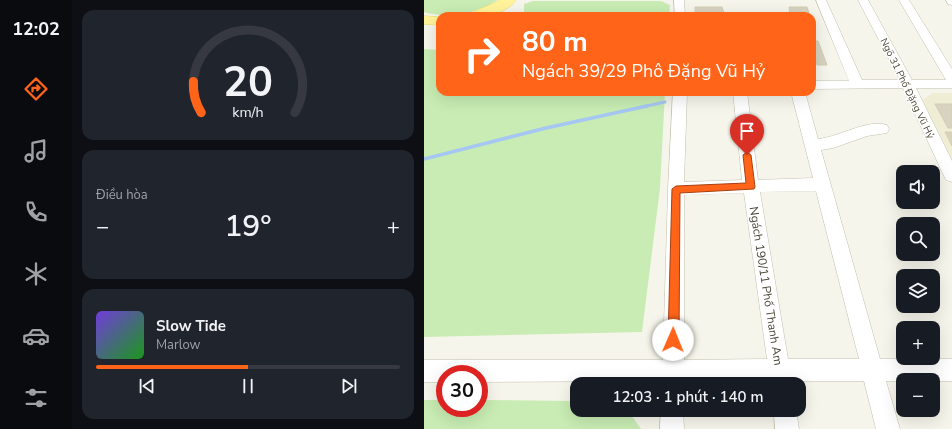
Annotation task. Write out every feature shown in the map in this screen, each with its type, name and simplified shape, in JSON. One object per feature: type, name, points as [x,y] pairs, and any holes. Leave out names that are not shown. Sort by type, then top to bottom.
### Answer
[{"type":"main road","points":[[487,12],[495,9],[509,0]]},
{"type":"main road","points":[[424,20],[436,21]]},
{"type":"street","points":[[680,0],[680,12]]},
{"type":"street","points":[[821,0],[857,84]]},
{"type":"street","name":"Ngõ 31 Phố Đặng Vũ Hỷ","points":[[863,0],[908,84],[925,123],[952,176]]},
{"type":"street","points":[[904,0],[952,79]]},
{"type":"street","points":[[816,85],[952,84]]},
{"type":"street","points":[[424,371],[673,377],[676,189],[680,96]]},
{"type":"street","name":"Ngách 190/11 Phố Thanh Am","points":[[740,96],[751,187],[780,377]]},
{"type":"street","points":[[799,96],[888,429]]},
{"type":"street","points":[[812,145],[833,144],[865,131],[882,129]]},
{"type":"street","points":[[676,189],[822,184]]},
{"type":"street","points":[[780,377],[872,370],[952,370]]},
{"type":"street","points":[[672,417],[672,429]]},
{"type":"street","points":[[786,417],[787,429]]},
{"type":"shaded area","points":[[933,93],[952,93],[952,159],[922,100]]},
{"type":"green space","points":[[424,0],[497,0],[471,12],[436,12],[436,14],[424,12]]},
{"type":"green space","points":[[533,1],[661,1],[670,5],[669,12],[524,12],[524,4]]},
{"type":"green space","points":[[424,49],[436,50],[436,96],[665,96],[660,188],[642,332],[424,337]]},
{"type":"green space","points":[[424,400],[436,400],[436,417],[488,417],[488,400],[570,401],[570,417],[633,417],[641,429],[424,429]]},
{"type":"building","points":[[695,7],[722,7],[724,12],[695,12]]},
{"type":"building","points":[[789,7],[807,7],[809,12],[790,12]]},
{"type":"building","points":[[816,41],[818,41],[827,65],[817,65]]},
{"type":"building","points":[[935,104],[952,104],[952,128],[948,128]]},
{"type":"building","points":[[945,132],[952,132],[952,146]]},
{"type":"waterway","points":[[642,107],[665,102]]},
{"type":"waterway","points":[[424,159],[546,128],[647,106]]},
{"type":"route","points":[[673,340],[676,189],[751,187],[747,155]]}]
